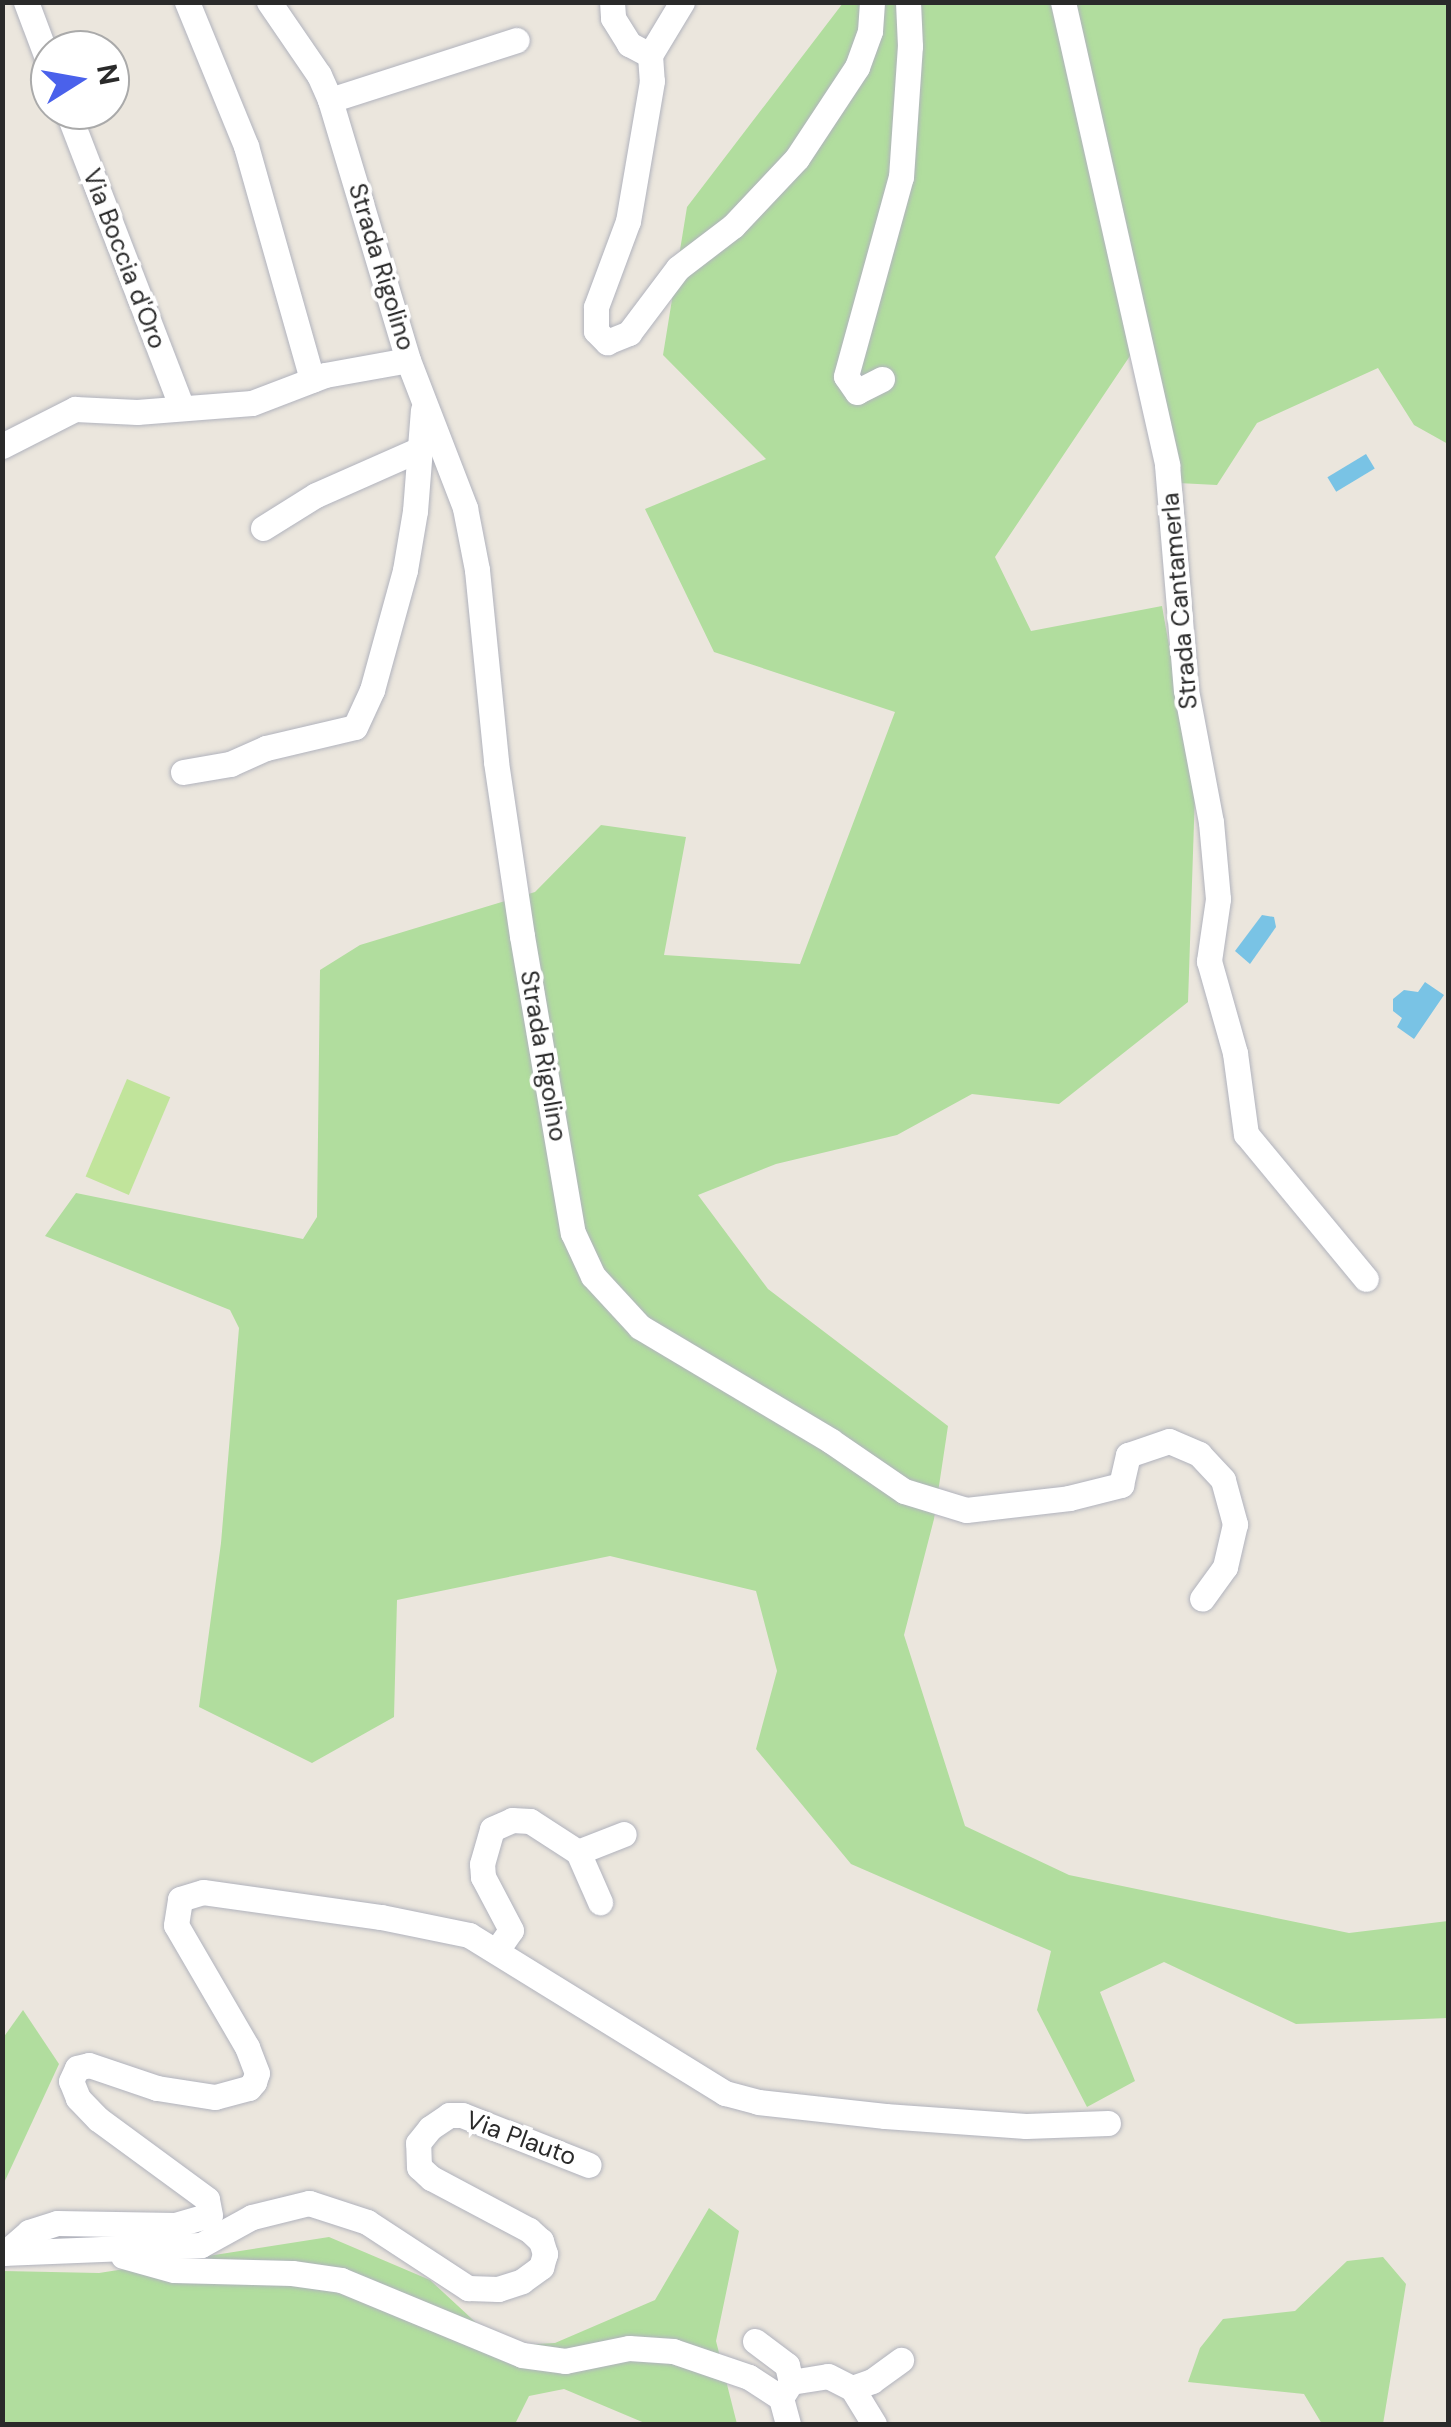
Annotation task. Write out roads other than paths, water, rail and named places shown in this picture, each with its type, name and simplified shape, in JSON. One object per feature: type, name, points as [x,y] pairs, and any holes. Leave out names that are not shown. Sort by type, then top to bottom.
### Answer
[{"type":"street","points":[[26,2],[36,30]]},
{"type":"street","points":[[187,2],[246,146],[312,380]]},
{"type":"street","name":"Strada Rigolino","points":[[269,2],[320,75],[330,100],[408,360],[465,508],[477,570],[496,762],[522,936],[573,1233],[594,1276],[640,1327],[831,1441],[904,1490],[966,1510],[1069,1498],[1121,1485],[1128,1455],[1169,1441],[1199,1454],[1223,1480],[1235,1524],[1225,1567],[1202,1599]]},
{"type":"street","points":[[612,2],[612,18],[629,44],[650,55]]},
{"type":"street","points":[[682,2],[650,55],[652,82],[628,221],[596,307],[596,331],[607,342],[629,333],[678,268],[733,226],[797,158],[857,66],[870,31],[872,2]]},
{"type":"street","points":[[882,379],[857,392],[846,376],[900,176],[910,46],[908,2]]},
{"type":"street","name":"Strada Cantamerla","points":[[1063,2],[1167,465],[1186,690],[1212,822],[1218,899],[1210,961],[1235,1053],[1246,1134],[1366,1279]]},
{"type":"street","points":[[330,100],[518,40]]},
{"type":"street","name":"Via Boccia d'Oro","points":[[75,130],[182,408]]},
{"type":"street","points":[[2,446],[75,409],[137,412],[252,402],[312,380],[408,360]]},
{"type":"street","points":[[183,772],[230,764],[266,748],[354,726],[372,690],[405,570],[424,397]]},
{"type":"street","points":[[263,528],[316,495],[420,449]]},
{"type":"street","points":[[497,1950],[511,1930],[483,1877],[492,1829],[512,1820],[530,1821],[578,1852],[600,1902]]},
{"type":"street","points":[[578,1852],[624,1834]]},
{"type":"street","points":[[4,2253],[29,2232],[57,2223],[175,2226],[212,2213],[207,2199],[98,2119],[78,2098],[71,2081],[74,2071],[89,2064],[169,2090],[216,2097],[249,2088],[254,2082],[256,2073],[247,2047],[178,1931],[175,1910],[182,1897],[212,1892],[381,1916],[470,1935],[725,2094],[758,2102],[902,2117],[1026,2126],[1108,2123]]},
{"type":"street","name":"Via Plauto","points":[[99,2249],[201,2245],[252,2217],[309,2203],[367,2222],[468,2288],[498,2289],[541,2267],[545,2254],[541,2241],[529,2230],[431,2178],[420,2166],[418,2143],[430,2128],[449,2115],[462,2114],[589,2165]]},
{"type":"street","points":[[4,2253],[99,2249],[174,2270],[292,2272],[341,2280],[522,2355],[565,2361],[629,2348],[674,2351],[786,2390],[828,2376],[852,2388],[874,2424]]},
{"type":"street","points":[[756,2341],[788,2365],[788,2424]]},
{"type":"street","points":[[852,2388],[872,2380],[900,2360]]},
{"type":"water","points":[[1366,454],[1375,469],[1336,492],[1327,477]]},
{"type":"water","points":[[1262,915],[1274,917],[1276,927],[1250,964],[1235,951]]},
{"type":"water","points":[[1425,982],[1444,995],[1414,1039],[1397,1027],[1402,1018],[1393,1011],[1393,999],[1404,990],[1418,992]]}]
